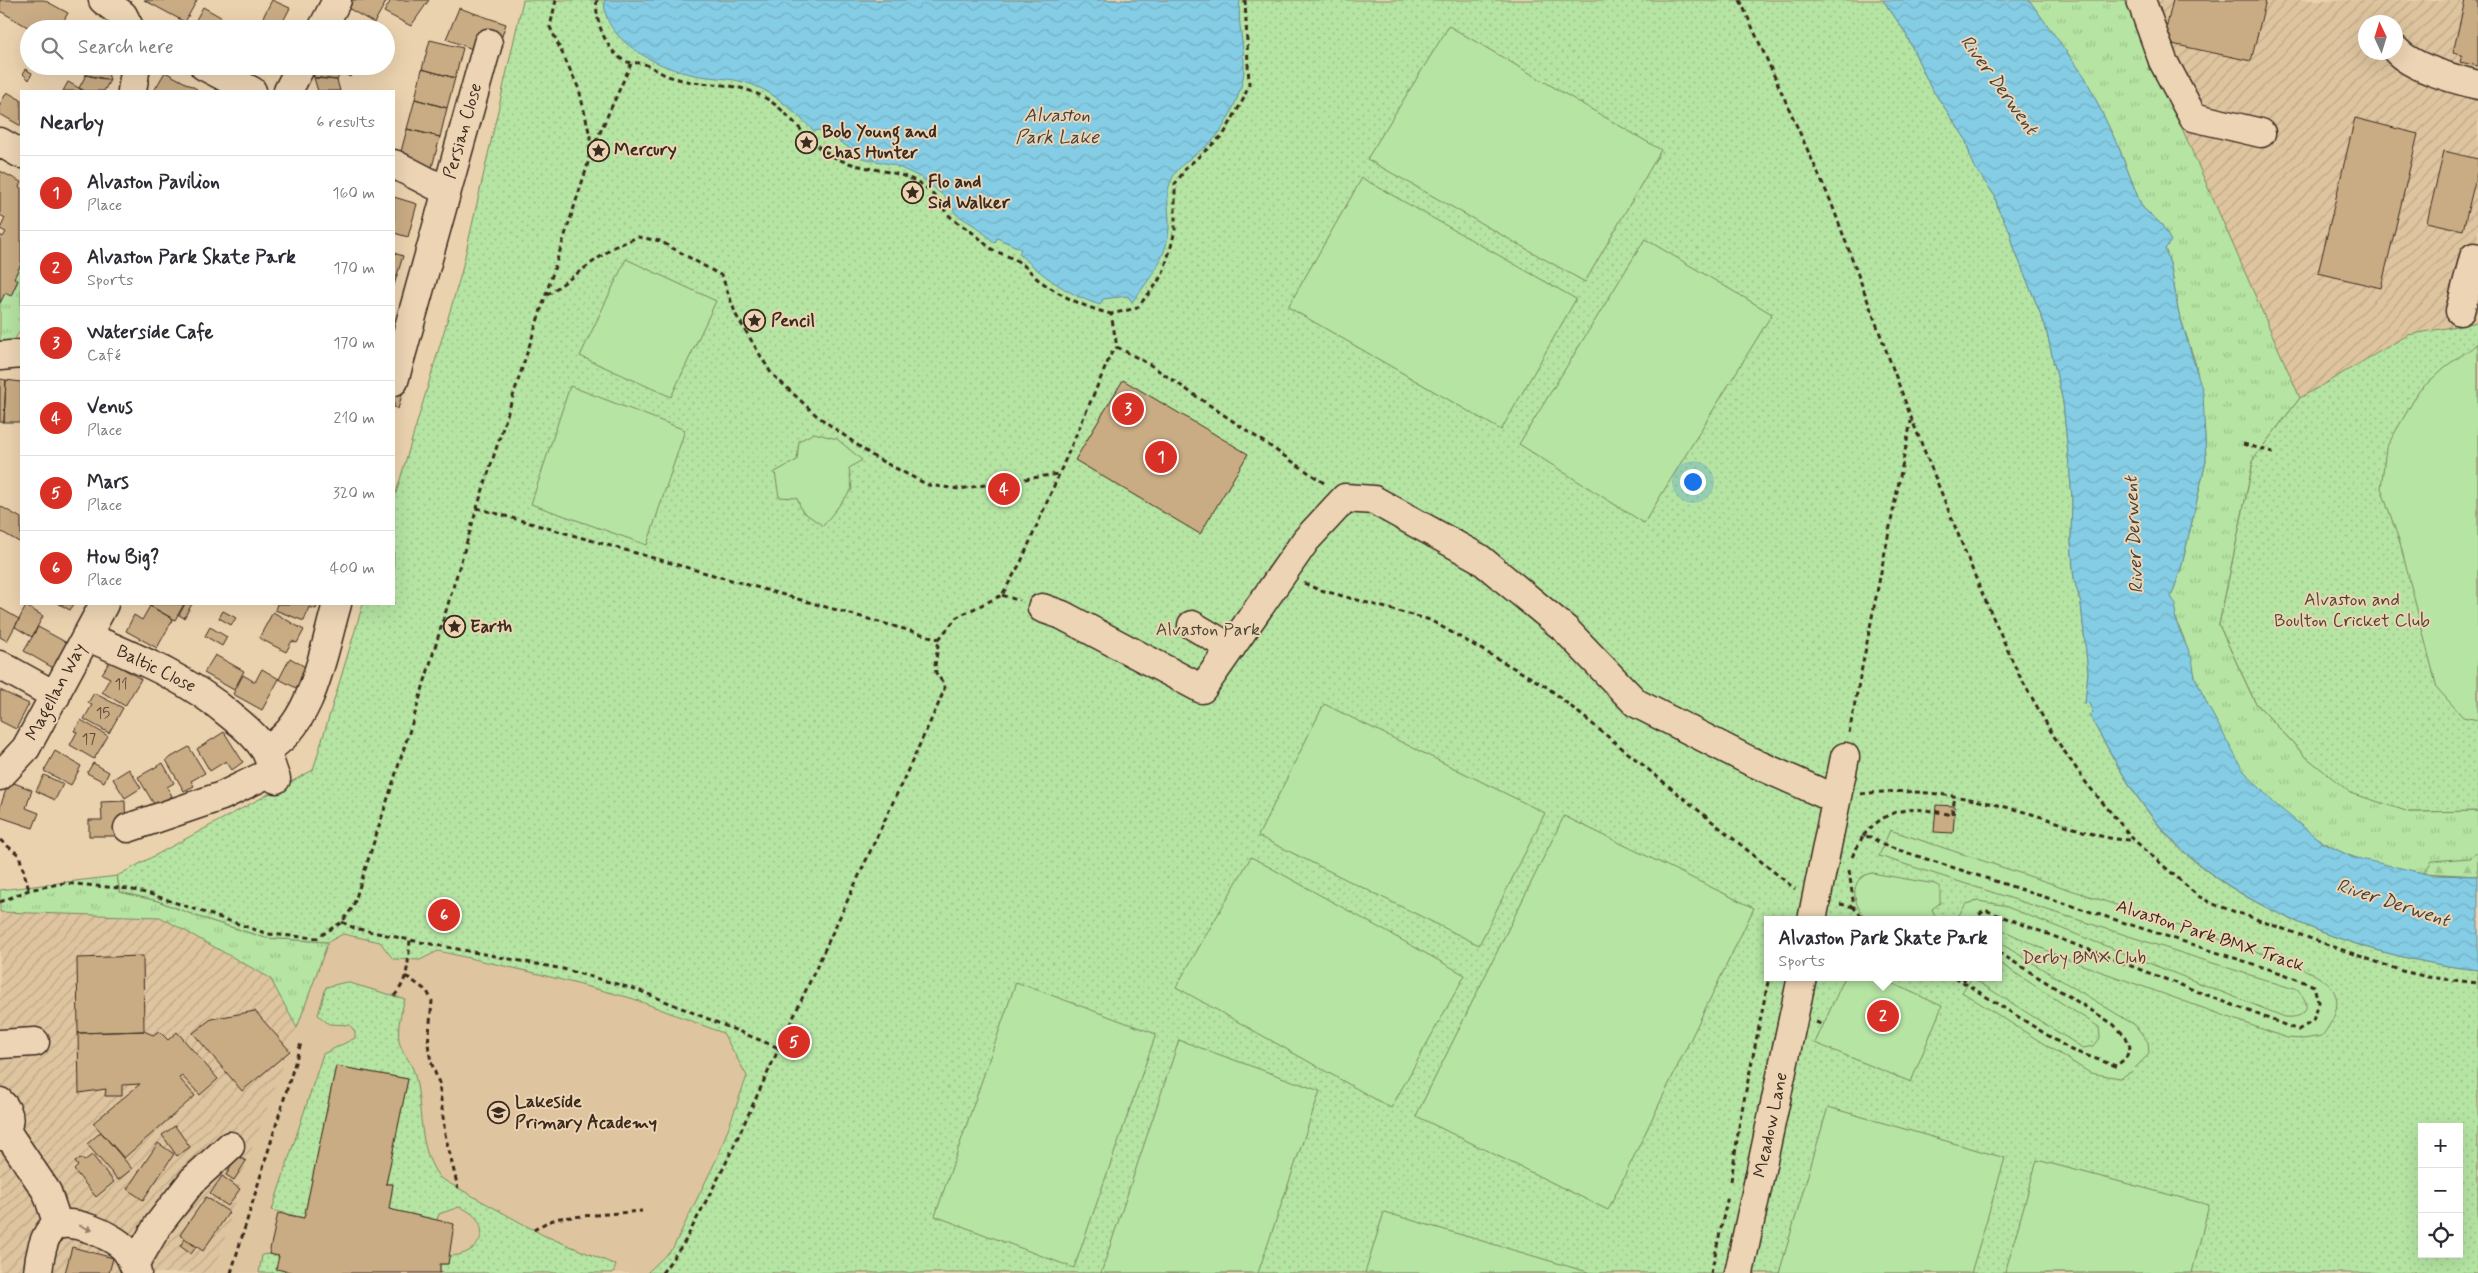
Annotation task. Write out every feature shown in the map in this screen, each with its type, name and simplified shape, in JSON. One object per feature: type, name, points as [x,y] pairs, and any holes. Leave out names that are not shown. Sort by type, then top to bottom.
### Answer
[{"type":"street","points":[[103,0],[123,15],[126,20]]},
{"type":"street","points":[[327,20],[337,0]]},
{"type":"street","points":[[2141,0],[2163,61],[2193,117],[2261,133]]},
{"type":"street","name":"Persian Close","points":[[395,165],[446,191],[488,43]]},
{"type":"street","points":[[2403,58],[2452,78],[2478,85]]},
{"type":"street","points":[[221,75],[250,90]]},
{"type":"street","points":[[289,90],[296,75]]},
{"type":"street","points":[[0,142],[20,153]]},
{"type":"street","points":[[395,377],[446,191]]},
{"type":"street","points":[[2460,312],[2476,252]]},
{"type":"street","points":[[0,356],[20,354]]},
{"type":"street","points":[[1042,608],[1062,615],[1202,689],[1306,540],[1345,498],[1374,500],[1479,558],[1565,629],[1636,703],[1750,761],[1835,798]]},
{"type":"street","name":"Magellan Way","points":[[0,776],[26,748],[56,696],[103,605]]},
{"type":"street","points":[[128,828],[222,796],[275,759],[306,706],[337,605]]},
{"type":"street","points":[[1192,625],[1231,648]]},
{"type":"street","name":"Baltic Close","points":[[86,636],[160,668],[207,696],[247,728],[275,759]]},
{"type":"street","points":[[0,665],[56,696]]},
{"type":"street","points":[[1814,910],[1835,798],[1845,757]]},
{"type":"street","name":"Meadow Lane","points":[[1739,1273],[1801,981]]},
{"type":"street","points":[[0,1044],[35,1042]]},
{"type":"street","points":[[0,1102],[9,1117],[3,1133],[47,1192],[58,1225]]},
{"type":"street","points":[[136,1269],[158,1225],[193,1180],[230,1146]]},
{"type":"street","points":[[38,1273],[48,1235],[53,1227],[68,1222],[105,1235],[125,1250],[136,1269]]},
{"type":"path","points":[[556,0],[550,27],[579,89],[590,136],[590,153]]},
{"type":"path","points":[[597,0],[598,18],[604,35],[618,57],[631,64],[641,63],[668,76],[679,79],[735,85],[752,91],[781,109],[825,152],[851,164],[889,171],[915,180],[936,195],[953,219],[975,234],[990,248],[1022,264],[1041,282],[1069,298],[1098,311],[1111,314],[1137,308],[1155,286],[1163,273],[1175,230],[1176,184],[1187,167],[1224,134],[1244,98],[1249,84],[1245,0]]},
{"type":"path","points":[[1740,0],[1831,202],[1912,420],[1979,586],[2018,673],[2053,735],[2087,784],[2134,840],[2198,896],[2213,904],[2402,971],[2428,977],[2478,983]]},
{"type":"path","points":[[0,902],[29,890],[64,883],[129,889],[150,894],[268,934],[317,938],[342,922],[353,907],[414,717],[477,508],[547,296],[590,153],[631,64]]},
{"type":"path","points":[[547,296],[614,247],[638,237],[660,241],[722,276],[736,314],[771,373],[816,415],[874,457],[928,485],[959,489],[1058,474]]},
{"type":"path","points":[[1111,314],[1117,347]]},
{"type":"path","points":[[662,1273],[684,1244],[724,1167],[944,690],[944,684],[936,673],[935,666],[939,639],[957,617],[1002,596],[1021,562],[1112,352],[1117,347]]},
{"type":"path","points":[[1117,347],[1157,369],[1345,498]]},
{"type":"path","points":[[1845,757],[1912,420]]},
{"type":"path","points":[[2242,444],[2273,452]]},
{"type":"path","points":[[477,508],[939,639]]},
{"type":"path","points":[[1283,572],[1317,589],[1430,620],[1547,686],[1793,888],[1814,910]]},
{"type":"path","points":[[1835,798],[1882,791],[1955,796],[2035,815],[2116,840],[2134,840]]},
{"type":"path","points":[[1862,916],[1854,908],[1849,882],[1849,864],[1862,836],[1875,821],[1887,814],[1901,811],[1930,810],[1952,815],[1955,796]]},
{"type":"path","name":"Alvaston Park BMX Track","points":[[1862,836],[1871,837],[1883,845],[2314,986],[2318,1002],[2313,1021],[2298,1030],[2002,917]]},
{"type":"path","points":[[0,840],[19,855],[29,890]]},
{"type":"path","name":"Alvaston Park BMX Track","points":[[1978,916],[1985,910],[2001,916]]},
{"type":"path","points":[[342,922],[354,928],[410,940],[547,965],[638,990],[779,1048]]},
{"type":"path","points":[[394,996],[403,986],[406,976],[410,940]]},
{"type":"path","points":[[1961,981],[2071,1050],[2116,1066],[2126,1058],[2130,1047],[2126,1037],[2113,1024],[2002,955]]},
{"type":"path","points":[[406,976],[428,991],[432,1001],[428,1044],[431,1062],[439,1083],[446,1134],[458,1188]]},
{"type":"path","points":[[1711,1273],[1732,1179],[1745,1093],[1768,981]]},
{"type":"path","points":[[231,1273],[301,1043]]},
{"type":"path","points":[[534,1230],[547,1222],[560,1218],[642,1211]]},
{"type":"shaded area","points":[[2126,0],[2478,0],[2478,322],[2408,335],[2300,398]]},
{"type":"shaded area","points":[[0,912],[160,917],[270,978],[297,1028],[246,1165],[215,1273],[0,1273]]},
{"type":"shaded area","name":"Lakeside Primary Academy","points":[[343,934],[380,942],[393,959],[420,960],[438,951],[531,972],[631,998],[723,1033],[747,1075],[719,1154],[673,1248],[647,1273],[215,1273],[246,1165],[328,942]]},
{"type":"green space","name":"Alvaston Park","points":[[523,0],[1883,0],[1905,32],[1930,86],[1965,138],[1973,165],[1995,196],[1998,209],[2010,232],[2014,248],[2045,325],[2063,402],[2072,497],[2071,542],[2074,579],[2081,604],[2088,672],[2085,704],[2089,702],[2093,713],[2089,715],[2124,776],[2153,819],[2194,861],[2229,886],[2267,908],[2309,927],[2352,943],[2395,955],[2478,970],[2478,1273],[647,1273],[673,1248],[719,1154],[747,1076],[723,1033],[631,998],[531,972],[438,951],[420,960],[393,959],[380,942],[343,934],[328,942],[266,938],[199,917],[158,901],[120,892],[117,876],[313,770],[363,605],[395,605],[395,497],[461,274]]},
{"type":"green space","points":[[2029,0],[2126,0],[2300,398],[2254,458],[2219,625],[2255,702],[2306,757],[2409,812],[2478,811],[2478,876],[2446,875],[2398,869],[2351,856],[2323,842],[2292,820],[2251,782],[2235,759],[2216,725],[2194,674],[2183,636],[2175,618],[2171,597],[2181,569],[2206,461],[2196,365],[2178,310],[2162,225],[2143,208],[2119,148],[2085,78]]},
{"type":"green space","points":[[1449,26],[1661,150],[1585,282],[1367,159]]},
{"type":"green space","points":[[1362,178],[1576,299],[1501,430],[1288,307]]},
{"type":"green space","points":[[1645,239],[1772,314],[1644,523],[1519,444]]},
{"type":"green space","points":[[626,259],[716,301],[671,397],[580,356]]},
{"type":"green space","points":[[20,266],[20,331],[12,344],[0,342],[0,303],[5,293],[11,295],[18,281],[14,278]]},
{"type":"green space","name":"Alvaston and Boulton Cricket Club","points":[[2478,322],[2478,811],[2409,812],[2351,793],[2306,757],[2255,702],[2219,625],[2254,458],[2300,398],[2408,335]]},
{"type":"green space","points":[[2478,344],[2478,720],[2463,717],[2437,688],[2400,543],[2381,488],[2386,448],[2419,391],[2446,366]]},
{"type":"green space","points":[[570,386],[685,430],[647,545],[531,504]]},
{"type":"green space","points":[[814,433],[837,439],[862,460],[849,468],[852,489],[823,526],[802,511],[797,498],[779,497],[775,472],[797,460],[799,441]]},
{"type":"green space","points":[[1324,704],[1545,813],[1479,945],[1258,836]]},
{"type":"green space","points":[[1564,816],[1754,908],[1608,1210],[1416,1116]]},
{"type":"green space","name":"Derby BMX Club","points":[[1890,830],[2285,961],[2312,973],[2331,988],[2336,997],[2336,1007],[2332,1020],[2322,1036],[2303,1039],[2287,1038],[2063,958],[2002,930],[2002,916],[1959,915],[1966,904],[1978,901],[2002,905],[2285,1017],[2303,1014],[2306,1006],[2305,1001],[2297,990],[1879,856]]},
{"type":"green space","points":[[2478,852],[2478,876],[2424,873],[2432,861],[2469,858]]},
{"type":"green space","points":[[1251,857],[1465,975],[1391,1108],[1176,987]]},
{"type":"green space","points":[[1872,873],[1935,884],[1940,887],[1940,903],[1932,909],[1935,916],[1864,916],[1856,901],[1855,894],[1859,880]]},
{"type":"green space","points":[[117,876],[120,892],[158,901],[199,917],[266,938],[328,942],[297,1028],[270,978],[160,917],[0,912],[0,890]]},
{"type":"green space","points":[[2002,944],[2135,1025],[2148,1042],[2149,1054],[2131,1072],[2120,1078],[2090,1073],[1962,992],[1970,981],[1977,981],[2083,1048],[2094,1046],[2100,1038],[2099,1027],[2002,965]]},
{"type":"green space","points":[[1843,981],[1887,981],[1942,1006],[1911,1082],[1815,1043]]},
{"type":"green space","points":[[346,982],[405,999],[399,1025],[399,1041],[414,1072],[427,1153],[432,1166],[440,1178],[543,1235],[616,1265],[613,1273],[440,1273],[440,1264],[448,1264],[449,1256],[471,1250],[478,1243],[481,1236],[481,1228],[477,1220],[470,1213],[459,1207],[439,1214],[437,1220],[389,1209],[393,1184],[386,1184],[408,1079],[336,1066],[304,1218],[272,1210],[323,1054],[355,1038],[355,1032],[350,1025],[329,1024],[318,1015],[326,987]]},
{"type":"green space","points":[[1016,982],[1156,1034],[1074,1268],[935,1216]]},
{"type":"green space","points":[[1179,1040],[1320,1091],[1258,1273],[1101,1273]]},
{"type":"green space","points":[[1828,1107],[2005,1158],[1971,1273],[1779,1273]]},
{"type":"green space","points":[[2037,1160],[2209,1205],[2192,1273],[2005,1273]]},
{"type":"green space","points":[[1384,1212],[1591,1273],[1365,1273]]},
{"type":"green space","points":[[262,1255],[279,1256],[277,1269],[295,1273],[259,1273]]},
{"type":"water","name":"Alvaston Park Lake","points":[[605,0],[1240,0],[1239,10],[1244,74],[1236,102],[1220,132],[1208,145],[1180,168],[1170,183],[1168,194],[1168,239],[1156,268],[1132,302],[1128,296],[1103,299],[1100,305],[1077,296],[1047,277],[1019,254],[1021,249],[997,238],[995,243],[978,228],[956,214],[944,196],[920,177],[894,165],[858,157],[857,152],[819,130],[814,131],[770,93],[745,82],[698,76],[677,71],[648,58],[621,39],[611,27],[606,14]]},
{"type":"water","name":"River Derwent","points":[[1883,0],[2029,0],[2085,77],[2119,148],[2143,208],[2162,225],[2171,241],[2165,249],[2171,267],[2178,310],[2203,392],[2206,461],[2181,569],[2171,597],[2176,604],[2175,619],[2192,659],[2195,677],[2208,706],[2243,770],[2275,804],[2323,843],[2352,857],[2432,875],[2478,876],[2478,970],[2395,955],[2352,943],[2309,927],[2268,908],[2229,886],[2194,860],[2153,819],[2124,775],[2089,715],[2093,713],[2089,703],[2085,704],[2088,672],[2081,604],[2074,579],[2071,542],[2072,497],[2063,402],[2045,325],[2014,248],[2010,232],[1998,209],[1995,196],[1973,165],[1965,138],[1930,86],[1905,32]]},
{"type":"building","points":[[0,0],[44,0],[68,13],[64,20],[20,20],[20,23],[0,11]]},
{"type":"building","points":[[144,0],[197,0],[186,20],[181,20]]},
{"type":"building","points":[[272,0],[290,8],[284,20],[262,20]]},
{"type":"building","points":[[344,0],[387,0],[376,20],[369,20],[341,4]]},
{"type":"building","points":[[391,0],[429,0],[411,26],[384,12]]},
{"type":"building","points":[[2173,0],[2266,0],[2251,61],[2163,42]]},
{"type":"building","points":[[2465,0],[2478,0],[2478,66],[2460,62],[2462,55],[2453,53]]},
{"type":"building","points":[[203,7],[226,20],[196,20]]},
{"type":"building","points":[[459,8],[506,24],[500,42],[475,50],[446,39]]},
{"type":"building","points":[[430,40],[463,48],[455,78],[422,69]]},
{"type":"building","points":[[422,69],[455,78],[447,108],[415,99]]},
{"type":"building","points":[[24,75],[31,75],[29,80]]},
{"type":"building","points":[[86,75],[109,75],[110,80]]},
{"type":"building","points":[[86,75],[110,80],[105,90],[83,90],[79,88]]},
{"type":"building","points":[[163,75],[171,75],[197,89],[196,90],[155,90]]},
{"type":"building","points":[[314,75],[340,75],[337,80],[313,77]]},
{"type":"building","points":[[314,78],[337,80],[340,90],[318,90]]},
{"type":"building","points":[[68,82],[82,90],[64,90]]},
{"type":"building","points":[[7,92],[20,99],[20,125],[0,114],[0,104]]},
{"type":"building","points":[[415,99],[447,108],[440,137],[407,129]]},
{"type":"building","points":[[2355,118],[2418,134],[2381,288],[2318,273]]},
{"type":"building","points":[[407,129],[440,137],[432,167],[399,159]]},
{"type":"building","points":[[2444,151],[2478,159],[2478,169],[2463,230],[2427,222]]},
{"type":"building","points":[[0,171],[20,181],[20,266],[14,278],[18,280],[11,296],[5,293],[0,303],[0,235],[3,237],[6,232],[0,229],[5,218],[0,215]]},
{"type":"building","points":[[395,197],[417,204],[408,237],[395,233]]},
{"type":"building","points":[[395,253],[403,256],[395,282]]},
{"type":"building","points":[[0,379],[6,380],[4,422],[0,422]]},
{"type":"building","points":[[6,380],[20,382],[20,422],[4,422]]},
{"type":"building","points":[[1123,380],[1248,454],[1200,534],[1075,460]]},
{"type":"building","points":[[395,388],[403,391],[398,409],[395,408]]},
{"type":"building","points":[[0,506],[20,517],[20,542],[0,531]]},
{"type":"building","points":[[61,605],[73,605],[70,610]]},
{"type":"building","points":[[149,605],[183,605],[175,620]]},
{"type":"building","points":[[184,605],[191,605],[184,618],[179,615]]},
{"type":"building","points":[[277,605],[318,605],[316,609],[309,607],[304,621],[275,610]]},
{"type":"building","points":[[26,606],[43,616],[32,637],[15,627]]},
{"type":"building","points":[[150,606],[173,619],[157,648],[126,631],[134,615],[142,620]]},
{"type":"building","points":[[0,608],[19,619],[7,641],[0,637]]},
{"type":"building","points":[[223,611],[236,618],[231,625],[219,618]]},
{"type":"building","points":[[273,612],[304,630],[297,643],[292,641],[286,652],[259,638]]},
{"type":"building","points":[[38,627],[69,644],[55,669],[24,651]]},
{"type":"building","points":[[210,627],[227,637],[222,646],[205,636]]},
{"type":"building","points":[[215,655],[244,671],[234,690],[204,673]]},
{"type":"building","points":[[290,658],[307,668],[296,688],[279,679]]},
{"type":"building","points":[[110,661],[141,679],[125,706],[102,692],[110,678],[102,674]]},
{"type":"building","points":[[262,669],[279,679],[262,710],[233,694],[243,675],[255,682]]},
{"type":"building","points":[[0,690],[29,704],[16,729],[0,721]]},
{"type":"building","points":[[94,693],[123,708],[109,733],[84,719],[92,705],[88,703]]},
{"type":"building","points":[[81,720],[108,736],[94,759],[70,745],[77,732],[74,731]]},
{"type":"building","points":[[224,732],[243,762],[232,770],[226,761],[210,771],[197,749]]},
{"type":"building","points":[[189,747],[205,773],[191,781],[194,786],[184,791],[166,760]]},
{"type":"building","points":[[55,751],[81,766],[71,785],[44,771]]},
{"type":"building","points":[[93,763],[109,772],[104,782],[87,773]]},
{"type":"building","points":[[163,763],[174,783],[167,787],[172,796],[155,806],[138,777]]},
{"type":"building","points":[[129,769],[141,788],[125,798],[113,779]]},
{"type":"building","points":[[44,775],[63,784],[55,800],[36,791]]},
{"type":"building","points":[[9,781],[32,790],[26,808],[39,813],[33,828],[0,817],[0,807]]},
{"type":"building","points":[[125,801],[126,836],[89,836],[89,820],[102,820],[101,802]]},
{"type":"building","points":[[1936,805],[1955,806],[1953,833],[1934,832]]},
{"type":"building","points":[[143,956],[144,1031],[78,1033],[77,958]]},
{"type":"building","points":[[255,1011],[290,1051],[242,1091],[193,1033],[211,1019]]},
{"type":"building","points":[[144,1031],[153,1035],[159,1031],[168,1040],[177,1032],[218,1079],[200,1095],[182,1076],[179,1078],[195,1096],[124,1158],[93,1123],[140,1084],[122,1085],[122,1096],[105,1096],[106,1089],[79,1093],[78,1033]]},
{"type":"building","points":[[336,1066],[408,1079],[386,1184],[393,1184],[389,1209],[454,1224],[448,1264],[440,1264],[440,1273],[295,1273],[276,1269],[279,1256],[269,1254],[278,1213],[304,1218]]},
{"type":"building","points":[[175,1126],[190,1147],[177,1156],[162,1135]]},
{"type":"building","points":[[101,1132],[132,1169],[118,1180],[87,1144]]},
{"type":"building","points":[[158,1143],[174,1154],[143,1200],[127,1189]]},
{"type":"building","points":[[92,1155],[114,1182],[96,1197],[74,1170],[78,1166],[75,1162],[82,1158],[84,1161]]},
{"type":"building","points":[[238,1156],[246,1161],[234,1180],[226,1175]]},
{"type":"building","points":[[222,1176],[240,1189],[228,1206],[210,1194]]},
{"type":"building","points":[[206,1197],[229,1212],[203,1251],[180,1235]]},
{"type":"building","points":[[185,1239],[196,1247],[191,1254],[180,1246]]},
{"type":"building","points":[[72,1247],[113,1258],[109,1273],[65,1273]]},
{"type":"place","name":"Bob Young and Chas Hunter","points":[[806,142]]},
{"type":"place","name":"Mercury","points":[[598,150]]},
{"type":"place","name":"Flo and Sid Walker","points":[[912,192]]},
{"type":"place","name":"Pencil","points":[[755,321]]},
{"type":"place","name":"Waterside Cafe","points":[[1128,409]]},
{"type":"place","name":"Alvaston Pavilion","points":[[1161,457]]},
{"type":"place","name":"Venus","points":[[1004,489]]},
{"type":"place","name":"Earth","points":[[454,627]]},
{"type":"place","name":"How Big?","points":[[444,915]]},
{"type":"place","name":"Alvaston Park Skate Park","points":[[1883,1016]]},
{"type":"place","name":"Mars","points":[[794,1042]]},
{"type":"place","name":"Lakeside Primary Academy","points":[[499,1112]]}]
